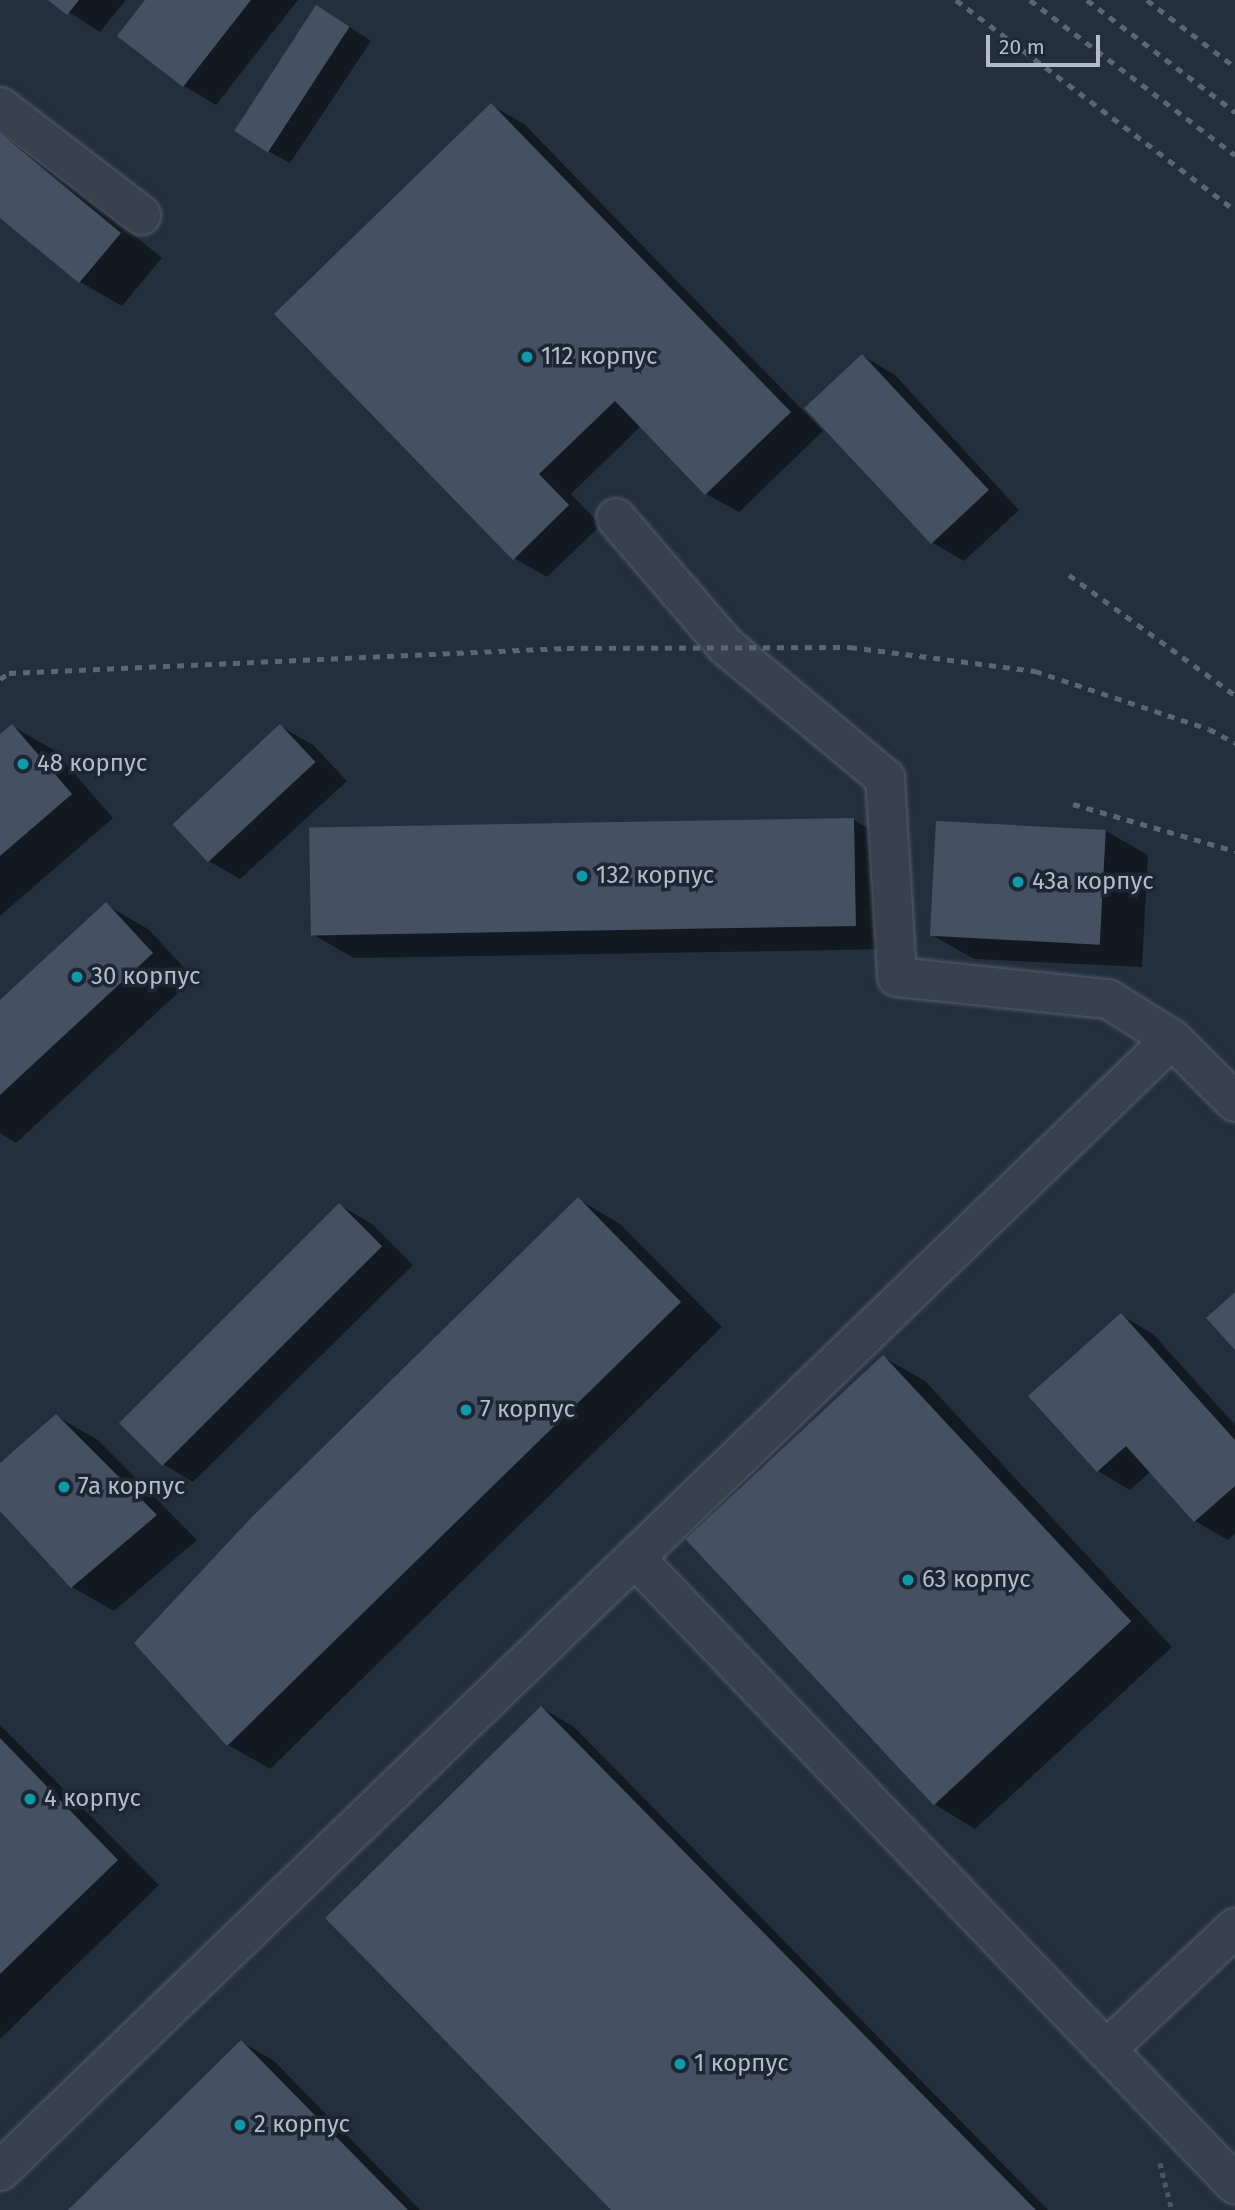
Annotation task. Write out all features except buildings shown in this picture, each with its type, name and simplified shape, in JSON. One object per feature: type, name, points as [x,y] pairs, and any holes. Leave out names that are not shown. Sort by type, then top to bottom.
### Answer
[{"type":"lane","points":[[0,107],[141,215]]},
{"type":"lane","points":[[616,518],[726,646],[885,778],[897,977],[1108,999],[1172,1039],[1235,1102]]},
{"type":"lane","points":[[0,2171],[1172,1039]]},
{"type":"lane","points":[[636,1559],[1108,2048],[1235,2184]]},
{"type":"lane","points":[[1108,2048],[1235,1928]]},
{"type":"railway","points":[[956,0],[1235,210]]},
{"type":"railway","points":[[1030,0],[1235,155]]},
{"type":"railway","points":[[1087,0],[1235,112]]},
{"type":"railway","points":[[1147,0],[1235,67]]},
{"type":"railway","points":[[1069,575],[1235,695]]},
{"type":"railway","points":[[0,679],[9,673],[567,648],[850,647],[1035,671],[1209,729],[1235,743]]},
{"type":"railway","points":[[1073,804],[1235,851]]},
{"type":"place","name":"112 корпус","points":[[527,357]]},
{"type":"place","name":"48 корпус","points":[[23,764]]},
{"type":"place","name":"132 корпус","points":[[582,876]]},
{"type":"place","name":"43а корпус","points":[[1018,882]]},
{"type":"place","name":"30 корпус","points":[[77,977]]},
{"type":"place","name":"7 корпус","points":[[466,1410]]},
{"type":"place","name":"7а корпус","points":[[64,1487]]},
{"type":"place","name":"63 корпус","points":[[908,1580]]},
{"type":"place","name":"4 корпус","points":[[30,1799]]},
{"type":"place","name":"1 корпус","points":[[680,2064]]},
{"type":"place","name":"2 корпус","points":[[240,2125]]}]
